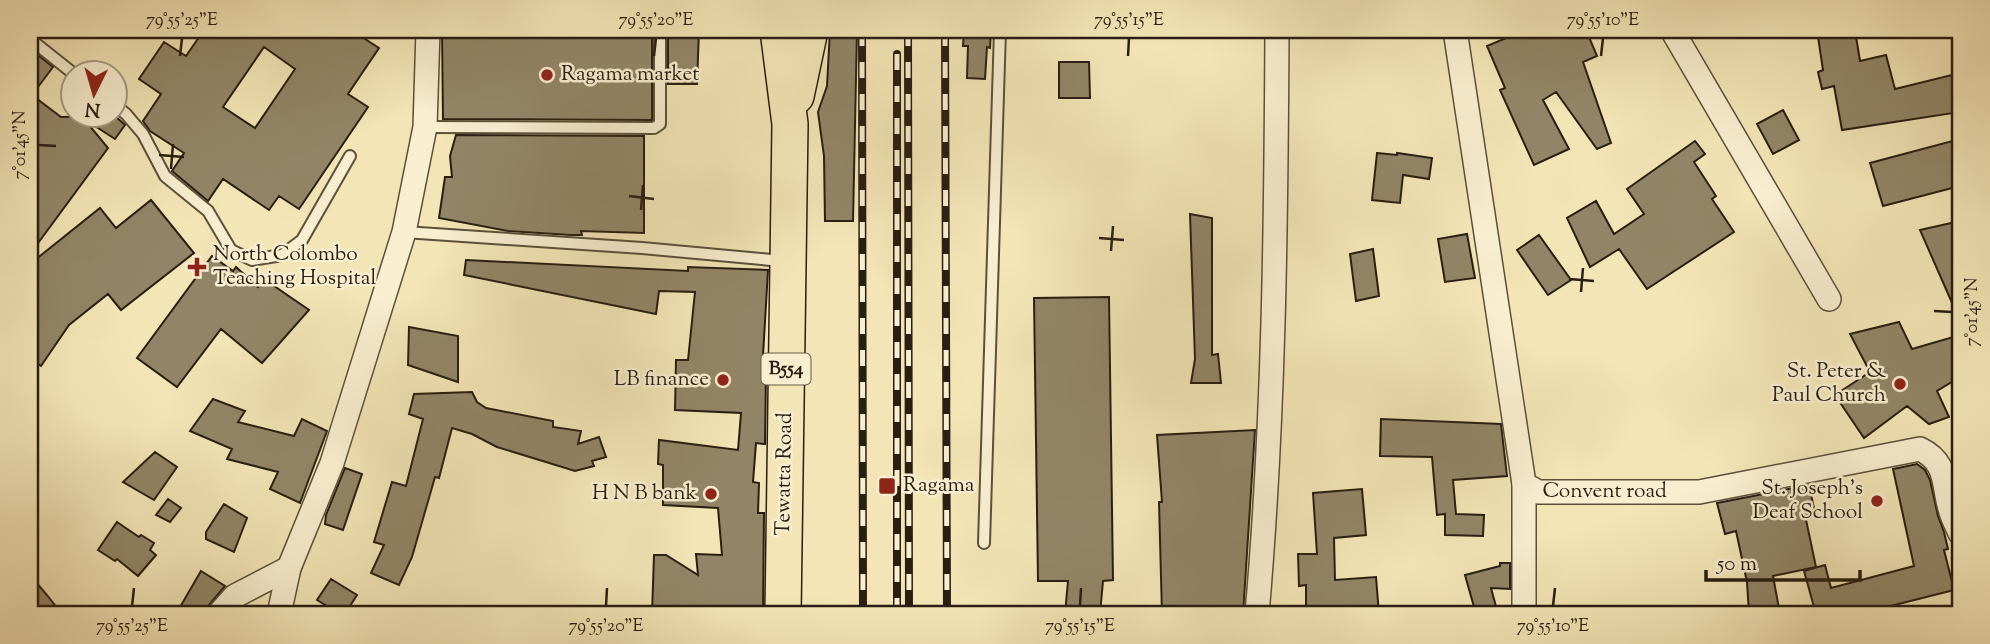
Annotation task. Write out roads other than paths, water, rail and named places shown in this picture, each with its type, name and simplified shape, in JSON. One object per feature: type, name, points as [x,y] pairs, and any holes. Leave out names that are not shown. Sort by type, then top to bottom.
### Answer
[{"type":"main road","name":"Tewatta Road","points":[[778,30],[790,124],[783,614]]},
{"type":"main road","name":"Tewatta Road","points":[[790,124],[810,30]]},
{"type":"street","points":[[279,614],[289,569],[332,463],[404,232],[425,127],[428,30]]},
{"type":"street","points":[[1257,614],[1267,500],[1277,30]]},
{"type":"street","name":"Convent road","points":[[1455,30],[1524,484],[1538,492],[1699,492],[1920,449],[1932,455],[1941,466],[1951,513],[1960,533]]},
{"type":"street","points":[[1672,30],[1829,299]]},
{"type":"street","points":[[1524,484],[1524,614]]},
{"type":"street","points":[[219,614],[235,596],[289,569]]},
{"type":"lane","points":[[425,127],[654,128],[660,124],[660,30]]},
{"type":"lane","points":[[984,543],[1000,30]]},
{"type":"lane","points":[[30,39],[60,63]]},
{"type":"lane","points":[[130,119],[142,134],[165,176],[208,211],[231,250],[251,260],[282,255],[302,240],[350,156]]},
{"type":"lane","points":[[404,232],[642,248],[788,262]]},
{"type":"railway","points":[[862,30],[863,614]]},
{"type":"railway","points":[[908,30],[909,614]]},
{"type":"railway","points":[[945,30],[947,614]]},
{"type":"railway","points":[[897,54],[897,614]]},
{"type":"place","name":"Ragama market","points":[[547,75]]},
{"type":"place","name":"North Colombo Teaching Hospital","points":[[197,267]]},
{"type":"place","name":"LB finance","points":[[723,380]]},
{"type":"place","name":"St. Peter & Paul Church","points":[[1900,384]]},
{"type":"place","name":"Ragama","points":[[887,486]]},
{"type":"place","name":"H N B bank","points":[[711,494]]},
{"type":"place","name":"St. Joseph's Deaf School","points":[[1877,501]]}]
